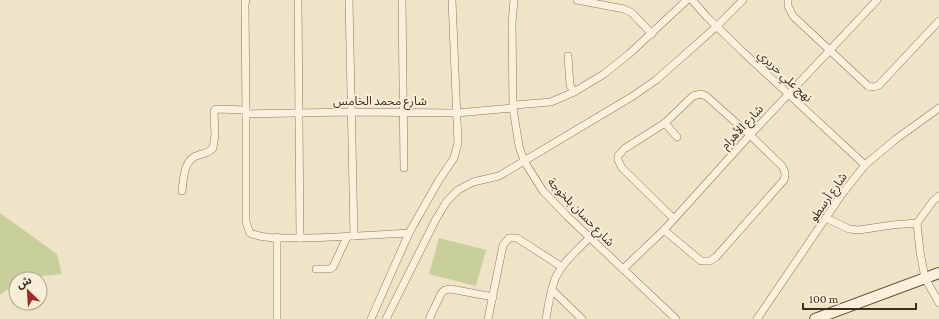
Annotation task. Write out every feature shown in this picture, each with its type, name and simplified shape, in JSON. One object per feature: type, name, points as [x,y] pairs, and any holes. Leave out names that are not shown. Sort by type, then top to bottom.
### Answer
[{"type":"street","points":[[246,0],[246,226],[250,233],[254,235],[277,238],[409,233]]},
{"type":"street","points":[[298,0],[300,238]]},
{"type":"street","points":[[316,269],[330,269],[333,267],[350,236],[352,112],[349,0]]},
{"type":"street","points":[[402,0],[404,168]]},
{"type":"street","points":[[371,319],[409,233],[439,180],[454,158],[458,142],[452,0]]},
{"type":"street","name":"شارع حسان بلخوجة","points":[[514,0],[512,23],[514,107],[519,146],[524,161],[544,191],[590,238],[676,319]]},
{"type":"street","points":[[577,0],[624,9],[642,22],[652,34]]},
{"type":"street","name":"شارع محمد الخامس","points":[[182,191],[187,162],[193,157],[206,153],[213,148],[215,135],[214,110],[216,109],[298,114],[352,112],[457,112],[551,102],[574,92],[604,74],[652,34],[687,0]]},
{"type":"street","name":"نهج علي حريري","points":[[692,0],[716,27],[865,165]]},
{"type":"street","points":[[386,319],[436,219],[447,201],[464,186],[473,182],[499,176],[633,96],[656,80],[716,27],[743,0]]},
{"type":"street","points":[[788,0],[788,6],[792,16],[868,86],[874,87],[880,85],[939,21]]},
{"type":"street","name":"شارع الأهرام","points":[[623,269],[664,230],[673,218],[750,134],[877,0]]},
{"type":"street","points":[[568,56],[570,84],[574,92]]},
{"type":"street","points":[[664,230],[701,261],[710,261],[716,257],[784,180],[785,170],[782,166],[750,134],[706,96],[701,94],[693,96],[664,123],[624,149],[618,156],[618,160],[622,168],[673,218]]},
{"type":"street","name":"شارع أرسطو","points":[[758,319],[842,194],[865,165],[896,139],[939,108]]},
{"type":"street","points":[[664,123],[677,137]]},
{"type":"street","points":[[939,196],[933,201],[917,223],[920,252],[926,281],[939,303]]},
{"type":"street","points":[[826,218],[849,229],[859,230],[917,223]]},
{"type":"street","points":[[277,238],[277,319]]},
{"type":"street","points":[[488,319],[503,245],[509,238],[517,238],[562,267]]},
{"type":"street","points":[[546,319],[554,283],[562,267],[590,238]]},
{"type":"street","points":[[815,319],[830,318],[926,281],[939,273]]},
{"type":"street","points":[[926,281],[939,279]]},
{"type":"street","points":[[429,319],[442,291],[450,289],[493,297]]},
{"type":"street","points":[[552,290],[582,319]]},
{"type":"green space","points":[[0,213],[57,254],[62,274],[48,276],[48,271],[8,271],[8,290],[0,295]]},
{"type":"green space","points":[[439,238],[486,250],[476,286],[429,274]]}]
